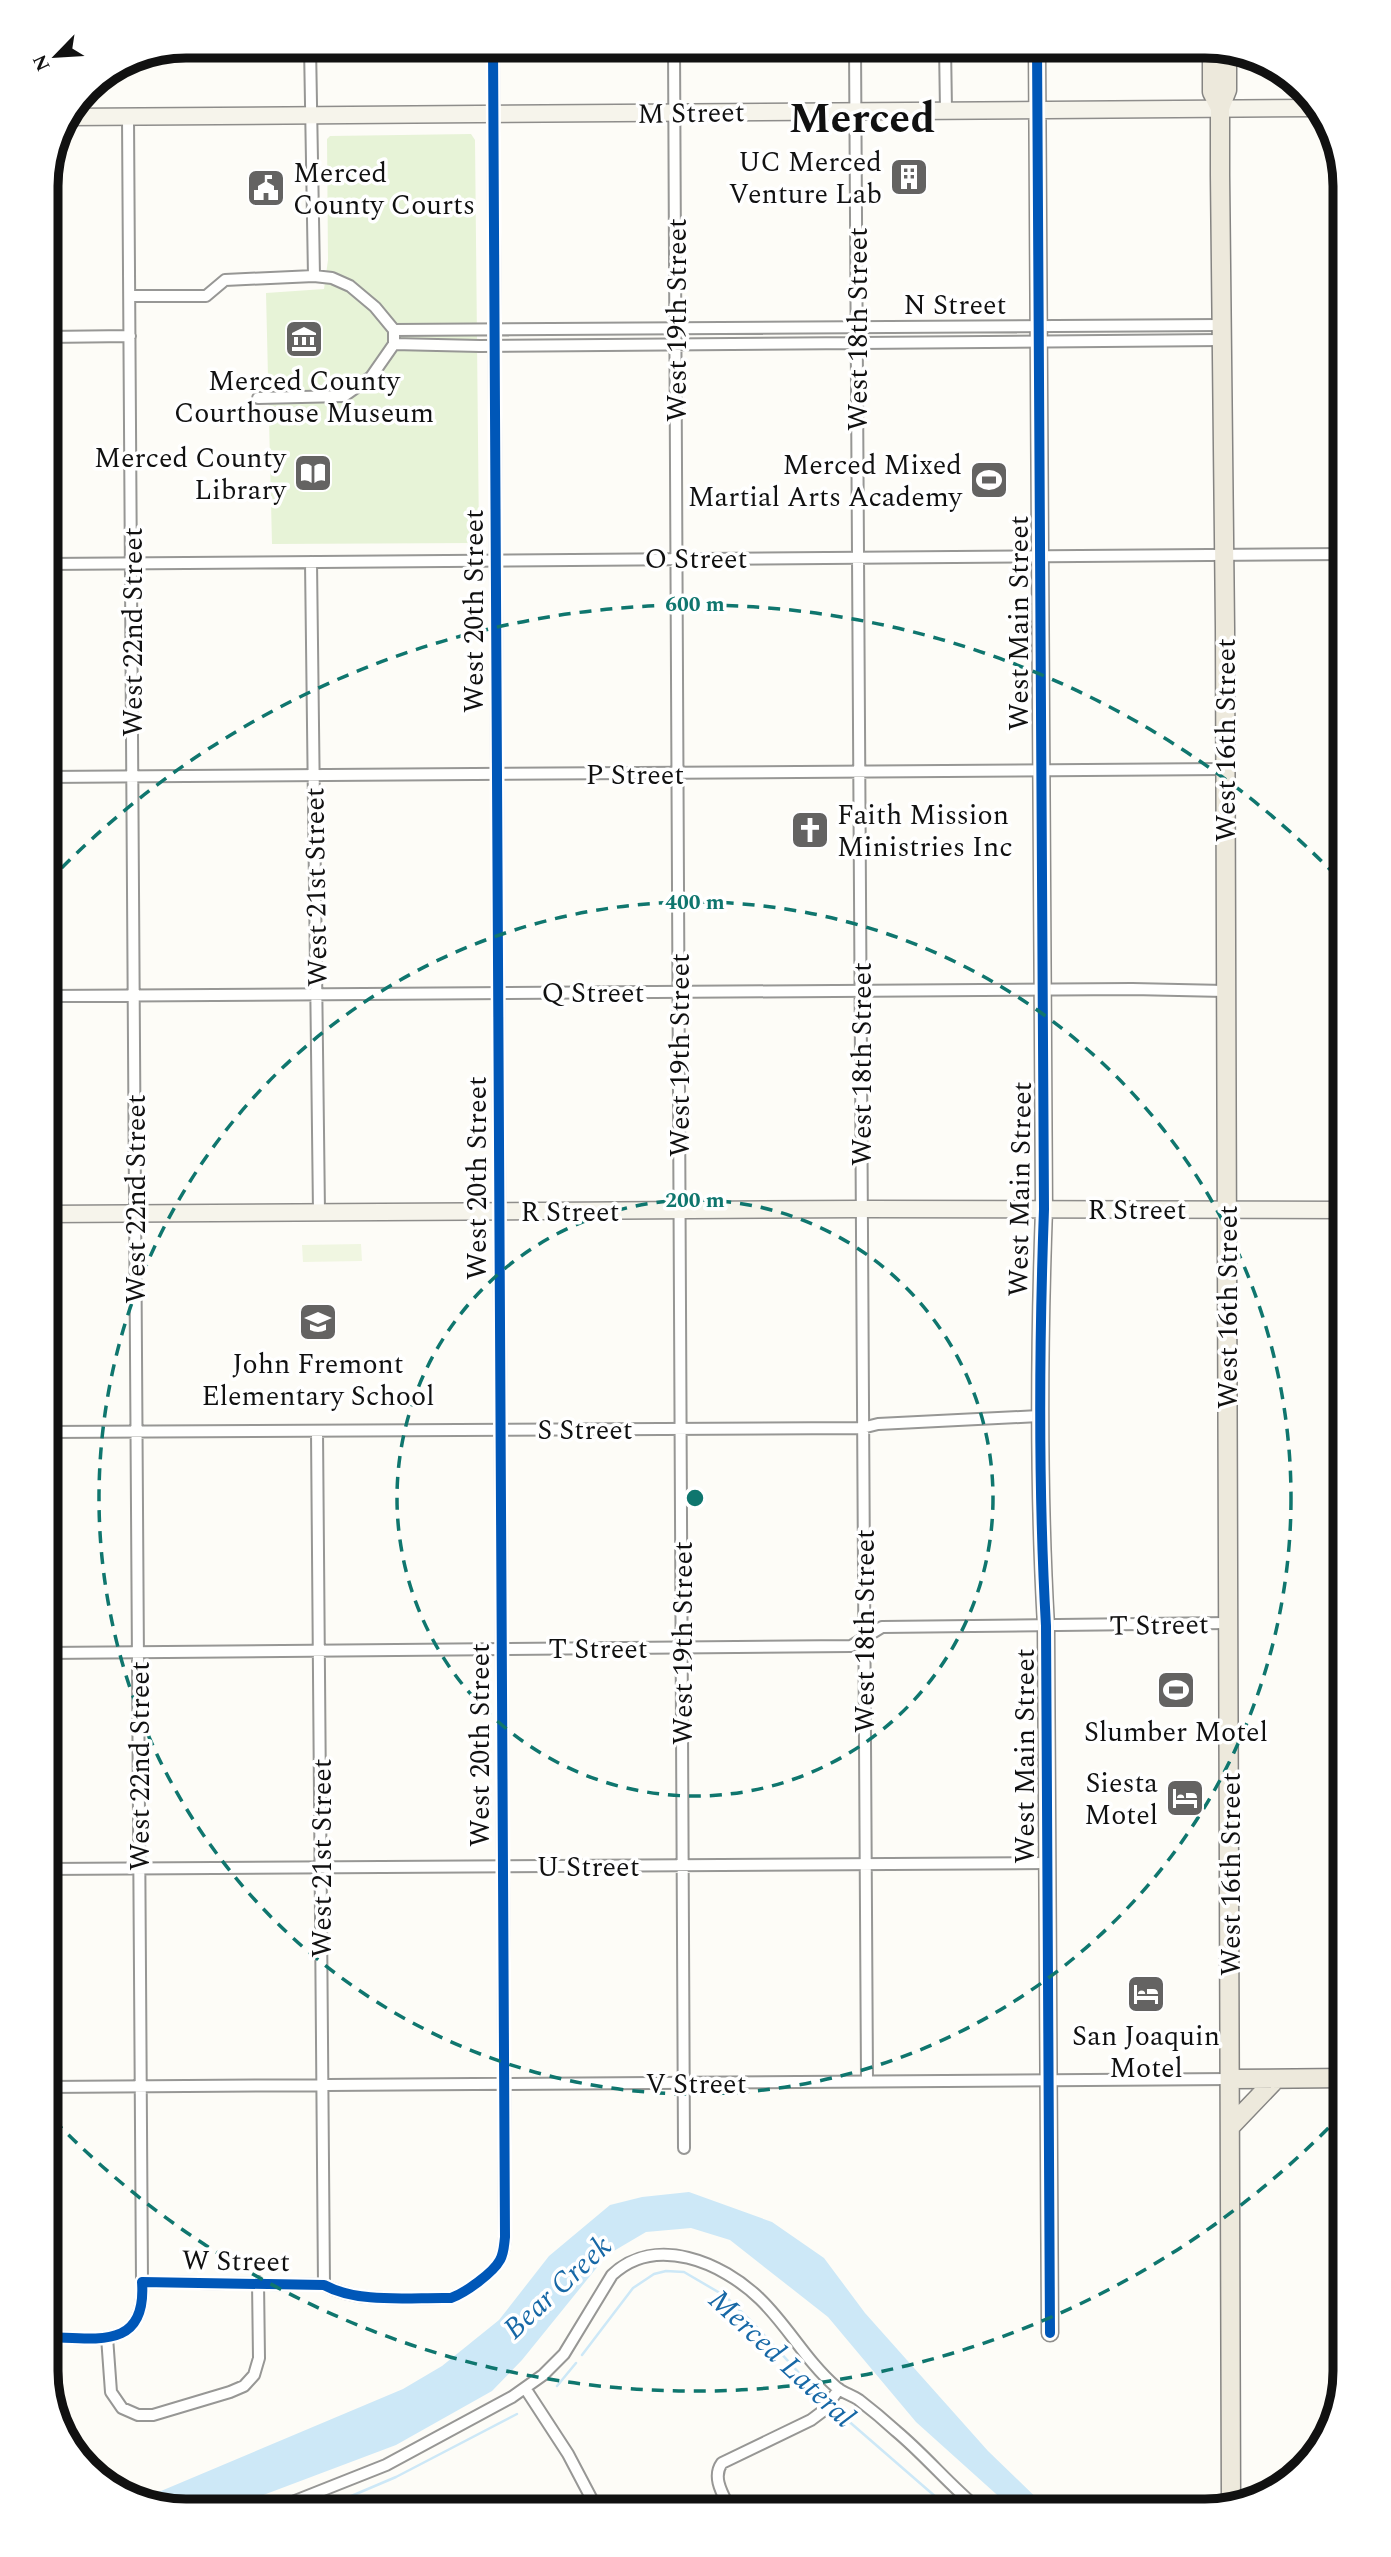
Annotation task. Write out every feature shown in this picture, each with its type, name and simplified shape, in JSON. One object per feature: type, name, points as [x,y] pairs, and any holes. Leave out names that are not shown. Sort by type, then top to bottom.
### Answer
[{"type":"main road","name":"West 16th Street","points":[[1212,58],[1212,92],[1220,108]]},
{"type":"main road","name":"West 16th Street","points":[[1227,60],[1227,90],[1220,108],[1231,2497]]},
{"type":"main road","name":"V Street","points":[[1231,2079],[1333,2078]]},
{"type":"main road","points":[[1231,2126],[1276,2079]]},
{"type":"street","points":[[310,58],[314,276]]},
{"type":"street","name":"West 20th Street","points":[[463,2294],[499,2262],[505,2237],[493,58]]},
{"type":"street","name":"West 19th Street","points":[[674,58],[684,2148]]},
{"type":"street","name":"West 18th Street","points":[[855,58],[867,2081]]},
{"type":"street","points":[[946,58],[946,110]]},
{"type":"street","name":"West Main Street","points":[[1037,58],[1044,1209],[1039,1416],[1046,1626],[1050,2333]]},
{"type":"street","name":"M Street","points":[[78,117],[1307,108]]},
{"type":"street","name":"West 22nd Street","points":[[128,117],[142,2282]]},
{"type":"street","points":[[131,296],[206,296],[225,280],[314,276],[332,278],[350,286],[374,307],[394,330],[394,344],[371,377],[344,396],[258,398]]},
{"type":"street","name":"N Street","points":[[394,330],[857,328],[1039,334]]},
{"type":"street","name":"N Street","points":[[394,344],[857,342],[1039,334],[1221,332]]},
{"type":"street","points":[[58,337],[130,336]]},
{"type":"street","name":"O Street","points":[[58,564],[1333,554]]},
{"type":"street","name":"West 21st Street","points":[[311,562],[319,1212]]},
{"type":"street","name":"P Street","points":[[58,777],[1225,769]]},
{"type":"street","name":"Q Street","points":[[58,996],[1225,991]]},
{"type":"street","name":"R Street","points":[[58,1214],[862,1209],[1333,1210]]},
{"type":"street","name":"S Street","points":[[58,1432],[862,1428],[878,1423],[1039,1416]]},
{"type":"street","name":"West 21st Street","points":[[317,1431],[324,2285]]},
{"type":"street","name":"T Street","points":[[58,1653],[851,1646],[882,1627],[1228,1623]]},
{"type":"street","name":"U Street","points":[[58,1869],[1047,1863]]},
{"type":"street","name":"V Street","points":[[58,2087],[1231,2079]]},
{"type":"street","points":[[300,2499],[386,2465],[526,2388],[564,2354],[612,2275],[627,2263],[661,2254],[701,2261],[748,2290],[785,2326],[816,2367],[839,2389],[876,2413],[968,2499]]},
{"type":"street","name":"W Street","points":[[58,2337],[107,2337],[131,2329],[138,2319],[143,2296],[142,2282],[324,2285],[356,2297],[451,2298],[463,2294]]},
{"type":"street","points":[[107,2337],[111,2392],[122,2408],[138,2415],[153,2415],[230,2392],[244,2386],[254,2375],[259,2358],[258,2282]]},
{"type":"street","points":[[526,2388],[568,2454],[592,2499]]},
{"type":"street","points":[[726,2499],[720,2487],[718,2469],[730,2458],[803,2425],[823,2411],[839,2389]]},
{"type":"green space","points":[[471,134],[475,140],[479,540],[475,543],[272,544],[266,293],[324,289],[328,260],[327,139],[330,136]]},
{"type":"green space","points":[[361,1244],[362,1261],[303,1262],[302,1245]]},
{"type":"water","name":"Bear Creek","points":[[689,2192],[772,2222],[824,2258],[865,2313],[988,2451],[1038,2499],[1002,2499],[916,2422],[828,2317],[730,2240],[691,2228],[646,2232],[607,2255],[522,2360],[492,2391],[396,2445],[253,2499],[177,2499],[147,2493],[161,2491],[403,2389],[442,2366],[499,2320],[549,2256],[610,2205],[642,2197]]},
{"type":"waterway","name":"Merced Lateral","points":[[582,2355],[633,2288],[654,2274],[666,2271],[684,2272],[725,2296],[825,2401]]},
{"type":"waterway","name":"Merced Lateral","points":[[557,2386],[576,2363]]},
{"type":"waterway","name":"Merced Lateral","points":[[830,2405],[938,2499]]},
{"type":"waterway","name":"Merced Lateral","points":[[344,2499],[396,2477],[517,2414]]},
{"type":"cycle path","points":[[58,2338],[99,2338],[114,2336],[127,2330],[136,2320],[141,2304],[142,2282],[324,2285],[338,2291],[369,2297],[451,2298],[485,2276],[496,2265],[503,2252],[493,58]]},
{"type":"cycle path","points":[[1037,58],[1044,1209],[1040,1418],[1046,1626],[1050,2333]]},
{"type":"place","name":"UC Merced Venture Lab","points":[[909,177]]},
{"type":"place","name":"Merced County Courts","points":[[266,188]]},
{"type":"place","name":"Merced County Courthouse Museum","points":[[304,339]]},
{"type":"place","name":"Merced County Library","points":[[313,473]]},
{"type":"place","name":"Merced Mixed Martial Arts Academy","points":[[989,480]]},
{"type":"place","name":"Faith Mission Ministries Inc","points":[[810,830]]},
{"type":"place","name":"John Fremont Elementary School","points":[[318,1322]]},
{"type":"place","name":"Slumber Motel","points":[[1176,1690]]},
{"type":"place","name":"Siesta Motel","points":[[1185,1798]]},
{"type":"place","name":"San Joaquin Motel","points":[[1146,1994]]},
{"type":"district","name":"Merced","points":[[862,117]]}]
